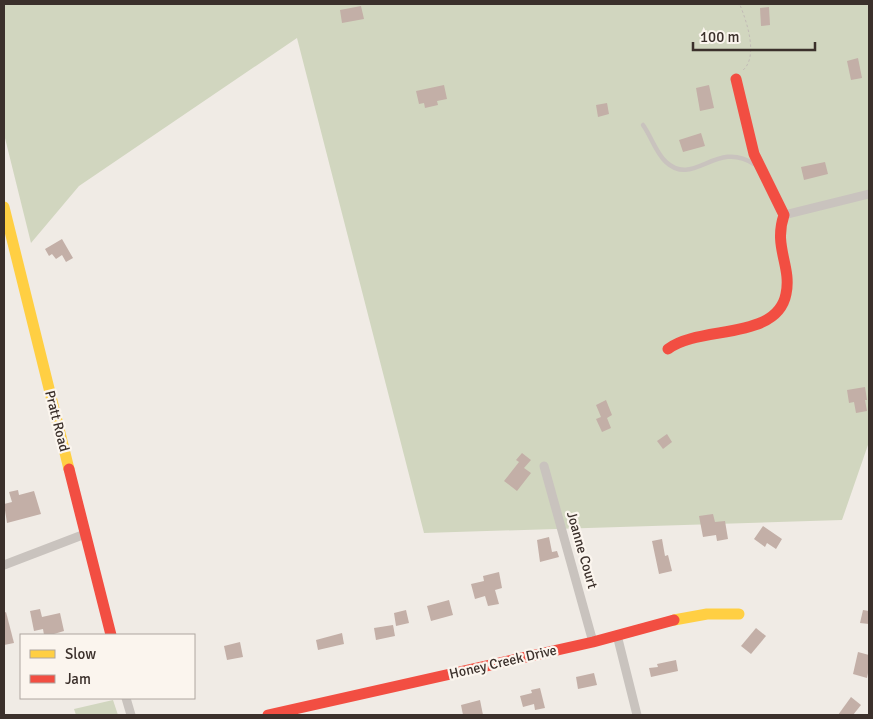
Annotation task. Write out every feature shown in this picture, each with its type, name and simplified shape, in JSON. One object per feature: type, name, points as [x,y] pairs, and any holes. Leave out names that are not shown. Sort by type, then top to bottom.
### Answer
[{"type":"street","points":[[736,79],[751,144],[784,215]]},
{"type":"street","points":[[668,349],[679,341],[741,329],[760,323],[781,310],[788,284],[780,247],[781,221],[784,215],[869,194]]},
{"type":"street","name":"Pratt Road","points":[[4,207],[111,634]]},
{"type":"street","name":"Joanne Court","points":[[544,466],[593,642]]},
{"type":"street","points":[[4,565],[85,534]]},
{"type":"street","name":"Honey Creek Drive","points":[[268,715],[593,642],[642,627],[695,616],[739,614]]},
{"type":"street","points":[[617,635],[637,715]]},
{"type":"street","points":[[126,699],[131,715]]},
{"type":"lane","points":[[644,125],[665,161],[674,168],[683,170],[693,169],[723,156],[730,156],[746,158],[761,169]]},
{"type":"path","points":[[736,4],[740,5],[746,20],[751,53],[747,67],[736,79]]},
{"type":"green space","points":[[4,4],[869,4],[869,442],[842,520],[424,533],[297,38],[79,186],[31,243],[4,134]]},
{"type":"green space","points":[[113,700],[118,715],[76,715],[74,709]]},
{"type":"building","points":[[361,6],[364,19],[342,23],[340,10]]},
{"type":"building","points":[[769,7],[770,25],[761,26],[760,8]]},
{"type":"building","points":[[858,58],[862,78],[851,80],[847,61]]},
{"type":"building","points":[[444,85],[447,99],[437,101],[438,105],[425,108],[424,103],[419,104],[416,91]]},
{"type":"building","points":[[709,85],[714,108],[700,111],[696,88]]},
{"type":"building","points":[[607,103],[609,114],[598,117],[596,105]]},
{"type":"building","points":[[701,133],[705,146],[683,152],[679,140]]},
{"type":"building","points":[[825,162],[828,174],[804,180],[801,167]]},
{"type":"building","points":[[62,239],[73,258],[66,262],[62,255],[56,259],[52,254],[49,256],[45,249]]},
{"type":"building","points":[[865,387],[867,411],[856,413],[854,402],[849,403],[847,390]]},
{"type":"building","points":[[606,400],[612,415],[607,418],[611,428],[602,432],[596,419],[601,417],[596,405]]},
{"type":"building","points":[[667,434],[672,442],[663,449],[657,441]]},
{"type":"building","points":[[522,453],[531,460],[524,468],[531,473],[517,491],[504,481],[519,462],[516,460]]},
{"type":"building","points":[[18,490],[19,495],[34,491],[41,514],[7,523],[4,504],[12,502],[9,492]]},
{"type":"building","points":[[713,514],[715,522],[725,521],[728,539],[717,541],[716,535],[703,537],[699,516]]},
{"type":"building","points":[[763,526],[782,539],[776,549],[767,543],[765,547],[754,539]]},
{"type":"building","points":[[549,537],[552,552],[557,551],[559,557],[540,562],[537,540]]},
{"type":"building","points":[[662,539],[665,556],[668,555],[672,571],[659,574],[652,541]]},
{"type":"building","points":[[499,572],[502,588],[495,590],[499,604],[488,606],[485,596],[475,599],[471,584],[484,581],[483,576]]},
{"type":"building","points":[[449,600],[453,615],[431,621],[427,606]]},
{"type":"building","points":[[40,609],[42,617],[60,613],[64,631],[44,634],[43,629],[34,631],[30,611]]},
{"type":"building","points":[[406,610],[409,623],[396,626],[394,613]]},
{"type":"building","points":[[863,610],[869,611],[869,624],[860,623]]},
{"type":"building","points":[[6,612],[14,643],[4,645],[4,613]]},
{"type":"building","points":[[393,625],[395,636],[376,640],[374,628]]},
{"type":"building","points":[[756,628],[766,636],[751,654],[741,646]]},
{"type":"building","points":[[342,633],[344,644],[318,650],[316,640]]},
{"type":"building","points":[[240,642],[243,657],[227,660],[224,646]]},
{"type":"building","points":[[858,652],[869,655],[867,678],[853,674]]},
{"type":"building","points":[[676,660],[678,671],[651,677],[649,668],[658,667],[657,664]]},
{"type":"building","points":[[594,673],[597,685],[578,689],[576,677]]},
{"type":"building","points":[[540,688],[545,708],[535,710],[534,704],[523,707],[520,696],[532,693],[531,690]]},
{"type":"building","points":[[851,697],[861,705],[853,715],[838,715]]},
{"type":"building","points":[[480,700],[483,715],[463,715],[461,705]]},
{"type":"traffic: slow","points":[[4,207],[69,469]]},
{"type":"traffic: slow","points":[[674,620],[707,614],[739,614]]},
{"type":"traffic: jam","points":[[668,349],[698,337],[753,326],[768,319],[780,309],[786,294],[787,274],[781,247],[781,226],[784,215],[754,154],[736,79]]},
{"type":"traffic: jam","points":[[69,469],[111,634]]},
{"type":"traffic: jam","points":[[268,715],[593,642],[674,620]]}]
